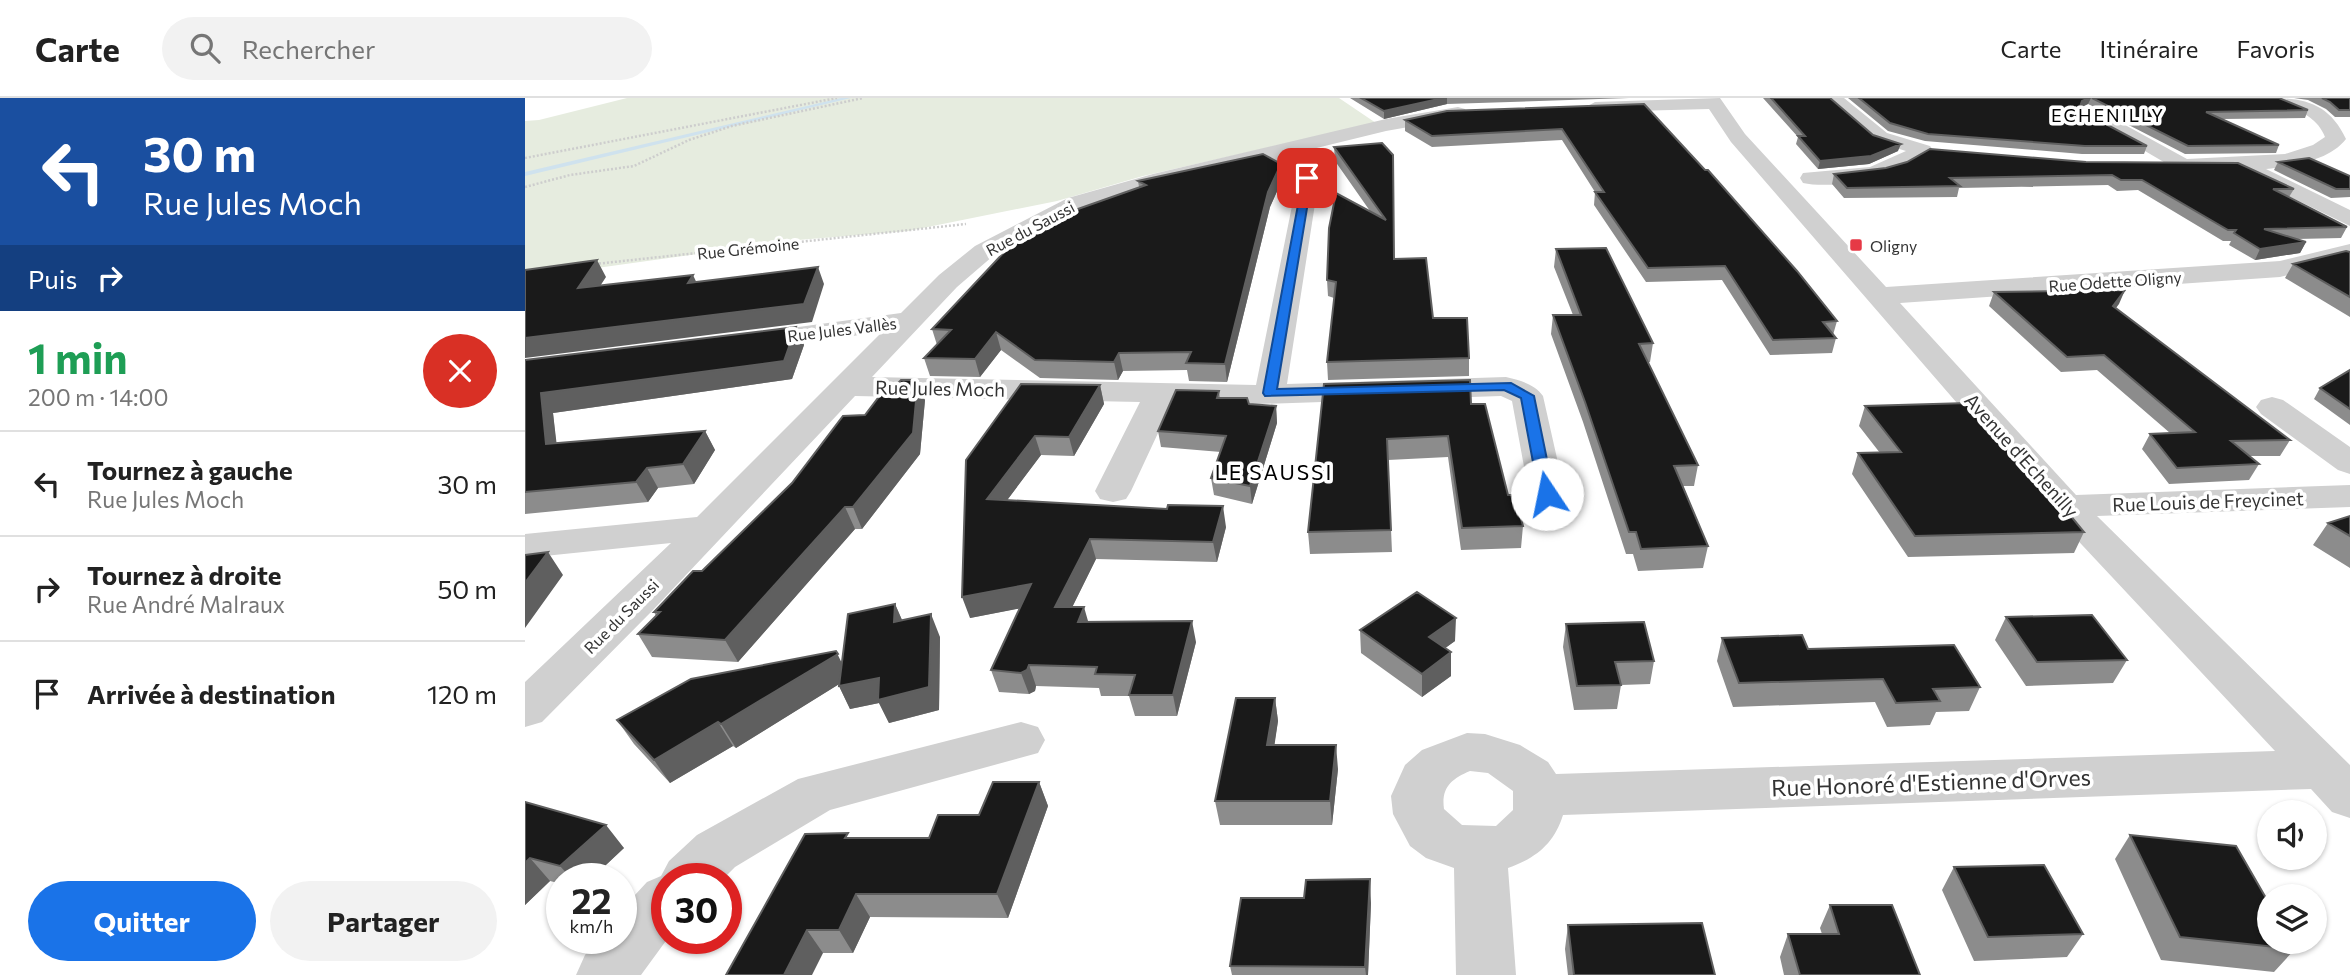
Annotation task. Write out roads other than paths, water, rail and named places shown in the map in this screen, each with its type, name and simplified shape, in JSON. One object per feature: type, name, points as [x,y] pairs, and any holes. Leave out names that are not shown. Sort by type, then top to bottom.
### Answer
[{"type":"street","points":[[1833,98],[1880,137],[1923,150],[1949,153]]},
{"type":"street","points":[[2144,163],[2238,164],[2282,161],[2320,152],[2336,139],[2341,127],[2281,98]]},
{"type":"street","points":[[1570,108],[1712,100]]},
{"type":"street","name":"Avenue d'Echenilly","points":[[1712,100],[1738,138],[2066,506],[2337,783]]},
{"type":"street","name":"Rue du Saussi","points":[[525,710],[948,281],[984,251],[1076,203],[1153,181],[1386,125],[1447,113],[1475,112]]},
{"type":"street","points":[[2089,113],[2181,164]]},
{"type":"street","points":[[1811,178],[1869,175],[1901,166],[1923,150]]},
{"type":"street","points":[[1269,393],[1307,178],[1300,167],[1275,153]]},
{"type":"street","points":[[2238,164],[2350,219]]},
{"type":"street","name":"Rue Odette Oligny","points":[[1878,296],[2280,269],[2350,252]]},
{"type":"street","name":"Rue Jules Vallès","points":[[717,345],[910,320]]},
{"type":"street","name":"Rue Jules Moch","points":[[845,386],[1269,393],[1506,386],[1527,396],[1547,494]]},
{"type":"street","points":[[1114,491],[1161,393]]},
{"type":"street","points":[[2272,407],[2350,463]]},
{"type":"street","name":"Rue Louis de Freycinet","points":[[2066,506],[2350,496]]},
{"type":"street","points":[[525,546],[708,527]]},
{"type":"street","points":[[704,863],[716,851],[816,793],[1021,740]]},
{"type":"street","points":[[1467,752],[1487,752],[1505,757],[1521,766],[1533,780],[1539,795],[1539,812],[1532,828],[1519,840],[1501,848],[1480,852],[1459,849],[1440,840],[1426,827],[1417,811],[1416,795],[1421,779],[1433,766],[1448,757],[1467,752]]},
{"type":"street","name":"Rue Honoré d'Estienne d'Orves","points":[[1539,795],[2337,783]]},
{"type":"street","points":[[1480,852],[1486,975]]},
{"type":"street","points":[[606,975],[651,916]]},
{"type":"waterway","points":[[525,174],[848,98]]},
{"type":"place","name":"Oligny","points":[[1856,245]]},
{"type":"district","name":"ECHENILLY","points":[[2108,115]]},
{"type":"district","name":"LE SAUSSI","points":[[1274,471]]}]
